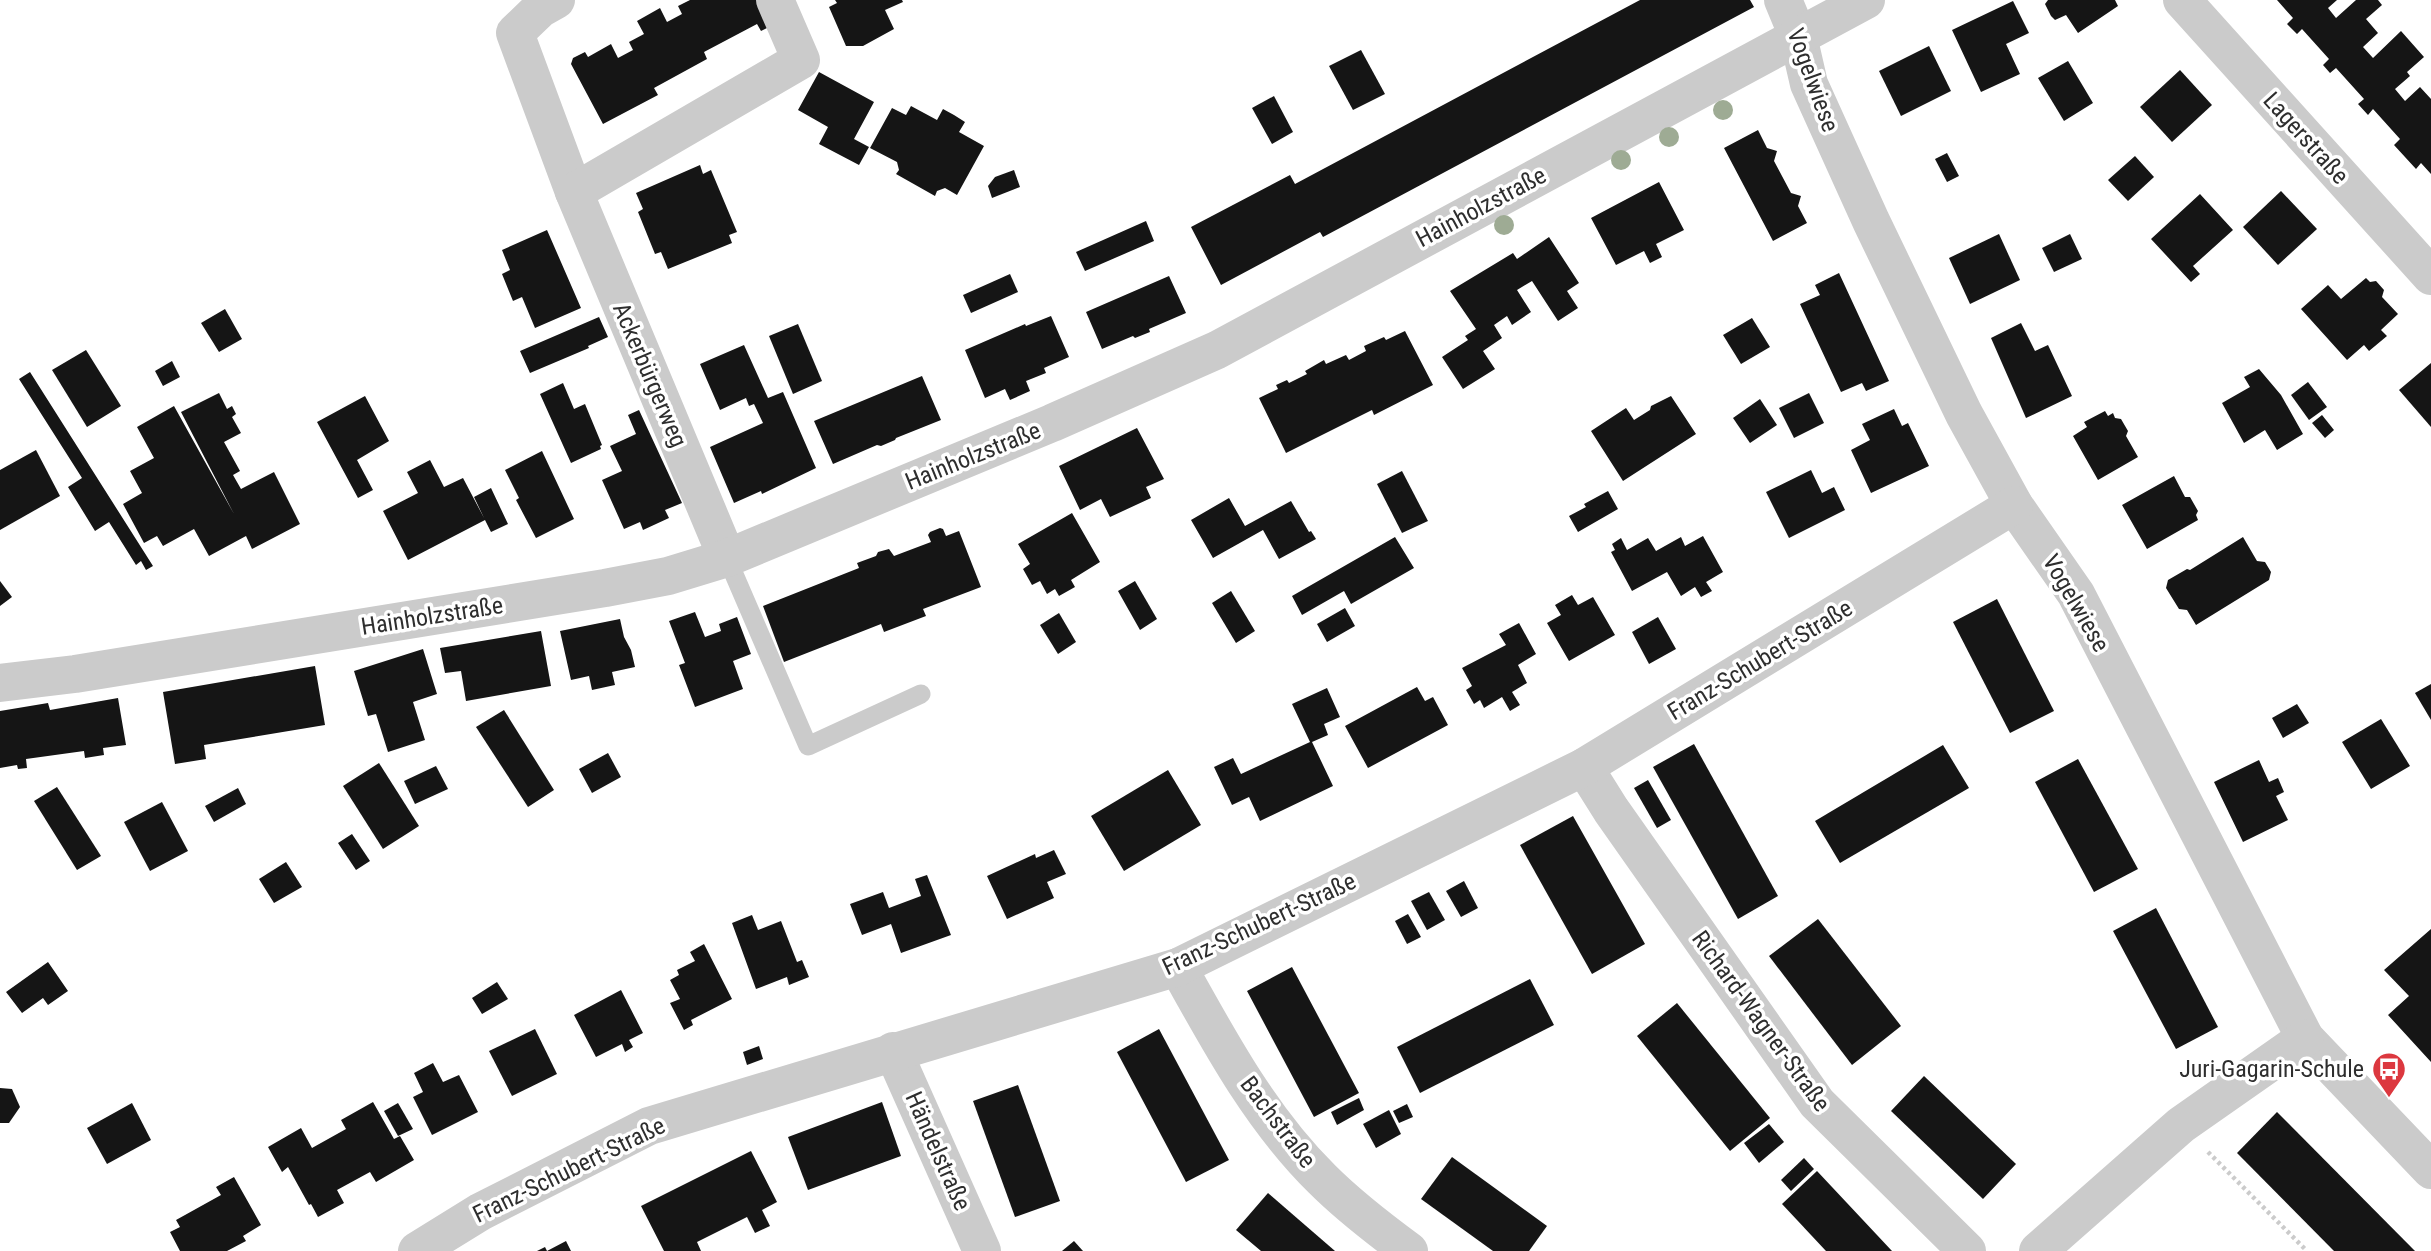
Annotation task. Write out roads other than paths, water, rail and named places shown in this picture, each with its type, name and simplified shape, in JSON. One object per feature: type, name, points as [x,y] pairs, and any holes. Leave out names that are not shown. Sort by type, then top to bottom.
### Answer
[{"type":"street","name":"Ackerbürgerweg","points":[[556,0],[540,9],[515,33],[574,192],[727,558]]},
{"type":"street","points":[[574,192],[801,60],[775,0]]},
{"type":"street","name":"Vogelwiese","points":[[1783,0],[1798,36],[1809,84],[1871,221],[1964,414],[2014,505],[2076,594],[2305,1038],[2431,1170]]},
{"type":"street","name":"Hainholzstraße","points":[[0,683],[86,672],[605,588],[668,576],[727,558],[1052,424],[1217,350],[1866,0]]},
{"type":"street","name":"Lagerstraße","points":[[2182,0],[2431,276]]},
{"type":"street","name":"Franz-Schubert-Straße","points":[[417,1251],[480,1212],[649,1126],[1178,967],[1584,767],[2014,505]]},
{"type":"street","name":"Richard-Wagner-Straße","points":[[1584,767],[1611,810],[1817,1104],[1967,1251]]},
{"type":"street","name":"Bachstraße","points":[[1178,967],[1247,1086],[1285,1137],[1321,1179],[1409,1251]]},
{"type":"street","points":[[2038,1251],[2181,1125],[2305,1038]]},
{"type":"street","name":"Händelstraße","points":[[894,1051],[982,1251]]},
{"type":"lane","points":[[727,558],[808,746],[921,694]]},
{"type":"place","name":"Juri-Gagarin-Schule","points":[[2389,1099]]}]
